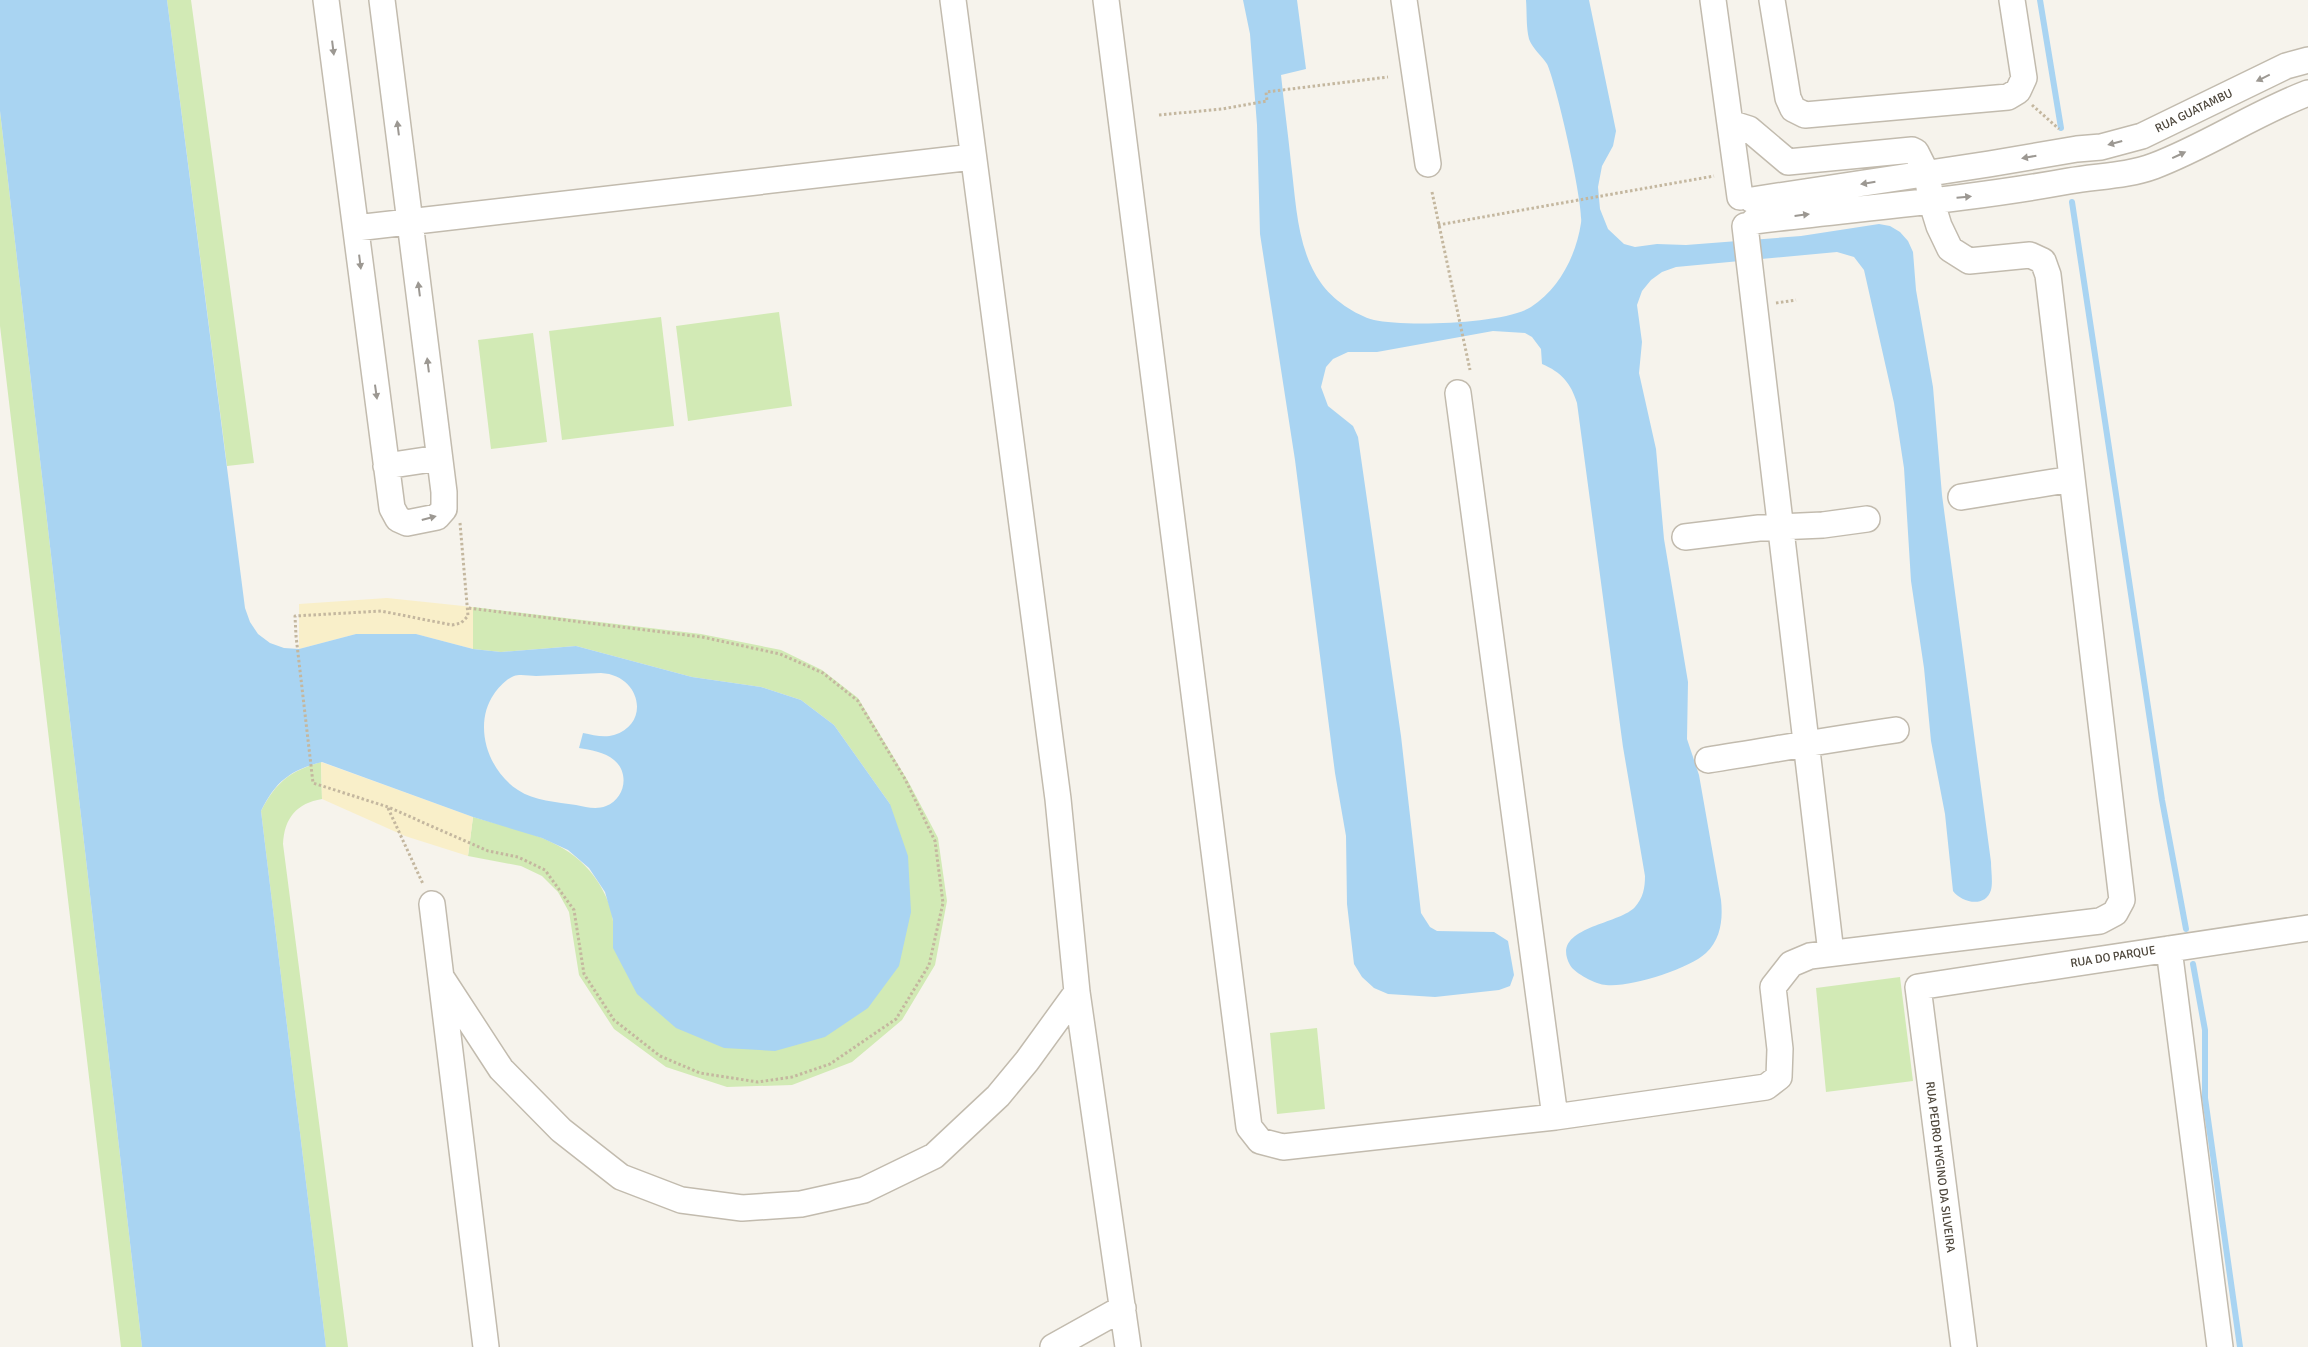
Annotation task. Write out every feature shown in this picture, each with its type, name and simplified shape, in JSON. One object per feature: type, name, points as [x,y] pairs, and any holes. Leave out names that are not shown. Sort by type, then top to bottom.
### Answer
[{"type":"street","points":[[326,0],[392,508],[398,519],[407,523],[437,517],[444,509],[444,501],[382,0]]},
{"type":"street","points":[[953,0],[1058,799],[1077,992],[1128,1347]]},
{"type":"street","points":[[1106,0],[1249,1127],[1260,1141],[1283,1147],[1555,1117],[1766,1087],[1778,1077],[1780,1049],[1773,987],[1791,964],[1810,956],[1831,953],[2100,921],[2115,913],[2122,900],[2048,275],[2043,261],[2030,255],[1969,261],[1950,249],[1938,226],[1927,174],[1920,156],[1912,150],[1788,162],[1749,129],[1730,123]]},
{"type":"street","points":[[1404,0],[1428,164]]},
{"type":"street","points":[[1713,0],[1730,123],[1747,215],[1749,268],[1831,953]]},
{"type":"street","points":[[1772,0],[1788,98],[1794,109],[1805,115],[2008,97],[2018,91],[2024,78],[2012,0]]},
{"type":"street","name":"RUA GUATAMBU","points":[[1747,215],[1927,174],[2077,149],[2100,147],[2142,136],[2286,66],[2308,60]]},
{"type":"street","points":[[1747,215],[1995,195],[2081,179],[2111,177],[2153,166],[2308,93]]},
{"type":"street","points":[[2077,149],[2068,157],[2068,164],[2074,174],[2081,179]]},
{"type":"street","points":[[356,228],[974,157]]},
{"type":"street","points":[[1458,393],[1555,1117]]},
{"type":"street","points":[[386,466],[439,458]]},
{"type":"street","points":[[1961,497],[2072,479]]},
{"type":"street","points":[[1685,537],[1781,527],[1823,526],[1867,519]]},
{"type":"street","points":[[1708,760],[1896,730]]},
{"type":"street","points":[[432,904],[486,1347]]},
{"type":"street","name":"RUA DO PARQUE","points":[[1918,987],[2308,928]]},
{"type":"street","points":[[2169,948],[2220,1347]]},
{"type":"street","points":[[441,977],[501,1069],[561,1130],[614,1171],[621,1176],[681,1200],[742,1208],[801,1204],[864,1190],[934,1156],[998,1096],[1027,1061],[1077,992]]},
{"type":"street","name":"RUA PEDRO HYGINO DA SILVEIRA","points":[[1918,987],[1964,1347]]},
{"type":"street","points":[[1053,1347],[1123,1308]]},
{"type":"path","points":[[1159,115],[1222,109],[1266,102],[1266,92],[1333,82],[1388,77]]},
{"type":"path","points":[[2018,91],[2047,120],[2076,142],[2077,149]]},
{"type":"path","points":[[1438,225],[1714,176]]},
{"type":"path","points":[[1432,192],[1470,370]]},
{"type":"path","points":[[444,501],[459,506],[468,608],[468,616],[461,623],[452,625],[381,611],[295,616],[314,782],[388,808],[488,851],[518,856],[544,870],[574,910],[584,974],[614,1020],[660,1056],[700,1073],[758,1082],[792,1077],[830,1064],[896,1018],[929,965],[943,903],[935,841],[905,780],[858,701],[823,672],[780,654],[702,637],[468,608]]},
{"type":"path","points":[[388,808],[432,904]]},
{"type":"green space","points":[[167,0],[191,0],[254,463],[227,466]]},
{"type":"green space","points":[[0,111],[142,1347],[121,1347],[0,326]]},
{"type":"green space","points":[[779,312],[792,406],[688,421],[676,326]]},
{"type":"green space","points":[[661,317],[674,426],[562,440],[549,331]]},
{"type":"green space","points":[[533,333],[547,442],[491,449],[478,340]]},
{"type":"green space","points":[[473,607],[701,634],[781,650],[822,670],[858,698],[908,781],[938,838],[947,901],[935,965],[902,1020],[852,1062],[792,1085],[727,1087],[666,1067],[614,1029],[579,975],[569,912],[558,892],[542,876],[521,866],[468,856],[473,817],[543,838],[573,855],[587,867],[601,886],[610,906],[613,921],[613,948],[890,804],[834,725],[801,700],[761,687],[692,677],[576,646],[501,652],[473,649]]},
{"type":"green space","points":[[321,762],[322,799],[306,804],[294,813],[286,827],[283,844],[348,1347],[326,1347],[261,811],[272,792],[285,779],[301,769]]},
{"type":"green space","points":[[1900,977],[1913,1081],[1826,1092],[1816,988]]},
{"type":"green space","points":[[1317,1028],[1325,1109],[1277,1114],[1270,1033]]},
{"type":"sand","points":[[387,598],[473,607],[473,649],[416,634],[356,634],[299,649],[299,604]]},
{"type":"sand","points":[[321,762],[473,817],[468,856],[405,836],[322,799]]},
{"type":"water","points":[[0,0],[167,0],[245,608],[250,622],[258,634],[270,643],[284,648],[299,649],[356,634],[416,634],[473,649],[501,652],[576,646],[692,677],[761,687],[801,700],[834,725],[890,804],[908,856],[911,912],[899,966],[868,1008],[825,1037],[775,1051],[724,1048],[676,1028],[637,994],[613,948],[613,920],[605,892],[589,868],[568,850],[542,838],[473,817],[322,762],[292,773],[272,792],[261,811],[326,1347],[142,1347],[0,111]],"holes":[[[601,673],[615,676],[625,682],[632,691],[637,711],[633,721],[626,729],[610,736],[583,733],[579,748],[606,755],[619,765],[624,778],[623,785],[618,798],[612,803],[595,808],[531,797],[518,790],[498,771],[486,746],[484,732],[488,706],[502,684],[511,677],[519,675]]]},
{"type":"water","points":[[1243,0],[1297,0],[1306,69],[1281,75],[1296,209],[1302,241],[1313,270],[1331,295],[1344,306],[1367,318],[1388,322],[1430,323],[1478,320],[1518,313],[1541,300],[1565,271],[1579,235],[1581,212],[1557,94],[1547,64],[1532,46],[1529,39],[1526,0],[1589,0],[1616,131],[1613,146],[1602,166],[1598,187],[1600,209],[1608,229],[1624,244],[1635,247],[1657,244],[1686,245],[1801,236],[1879,224],[1890,226],[1900,232],[1908,241],[1913,252],[1916,290],[1933,387],[1942,495],[1991,862],[1991,890],[1984,900],[1978,902],[1967,901],[1953,891],[1945,814],[1931,741],[1924,668],[1911,581],[1904,468],[1894,403],[1864,270],[1854,257],[1837,252],[1676,267],[1662,272],[1651,280],[1642,291],[1637,305],[1642,342],[1639,373],[1656,449],[1664,539],[1688,682],[1687,739],[1699,775],[1721,900],[1722,914],[1718,935],[1706,953],[1698,959],[1673,971],[1629,984],[1606,985],[1597,983],[1581,975],[1570,965],[1566,952],[1569,942],[1577,935],[1627,913],[1635,907],[1643,893],[1645,876],[1623,747],[1577,403],[1572,390],[1564,379],[1555,371],[1542,364],[1541,349],[1532,337],[1525,333],[1493,331],[1377,352],[1348,352],[1333,359],[1326,367],[1321,387],[1328,406],[1353,426],[1358,437],[1401,736],[1421,913],[1430,927],[1437,931],[1494,932],[1508,941],[1514,975],[1510,986],[1499,990],[1435,997],[1388,994],[1374,988],[1362,977],[1354,964],[1347,904],[1346,836],[1335,773],[1295,460],[1260,234],[1257,125],[1250,34]]},
{"type":"waterway","points":[[2040,0],[2061,128]]},
{"type":"waterway","points":[[2072,202],[2162,800],[2186,929]]},
{"type":"waterway","points":[[2193,964],[2205,1030],[2205,1098],[2240,1347]]}]
